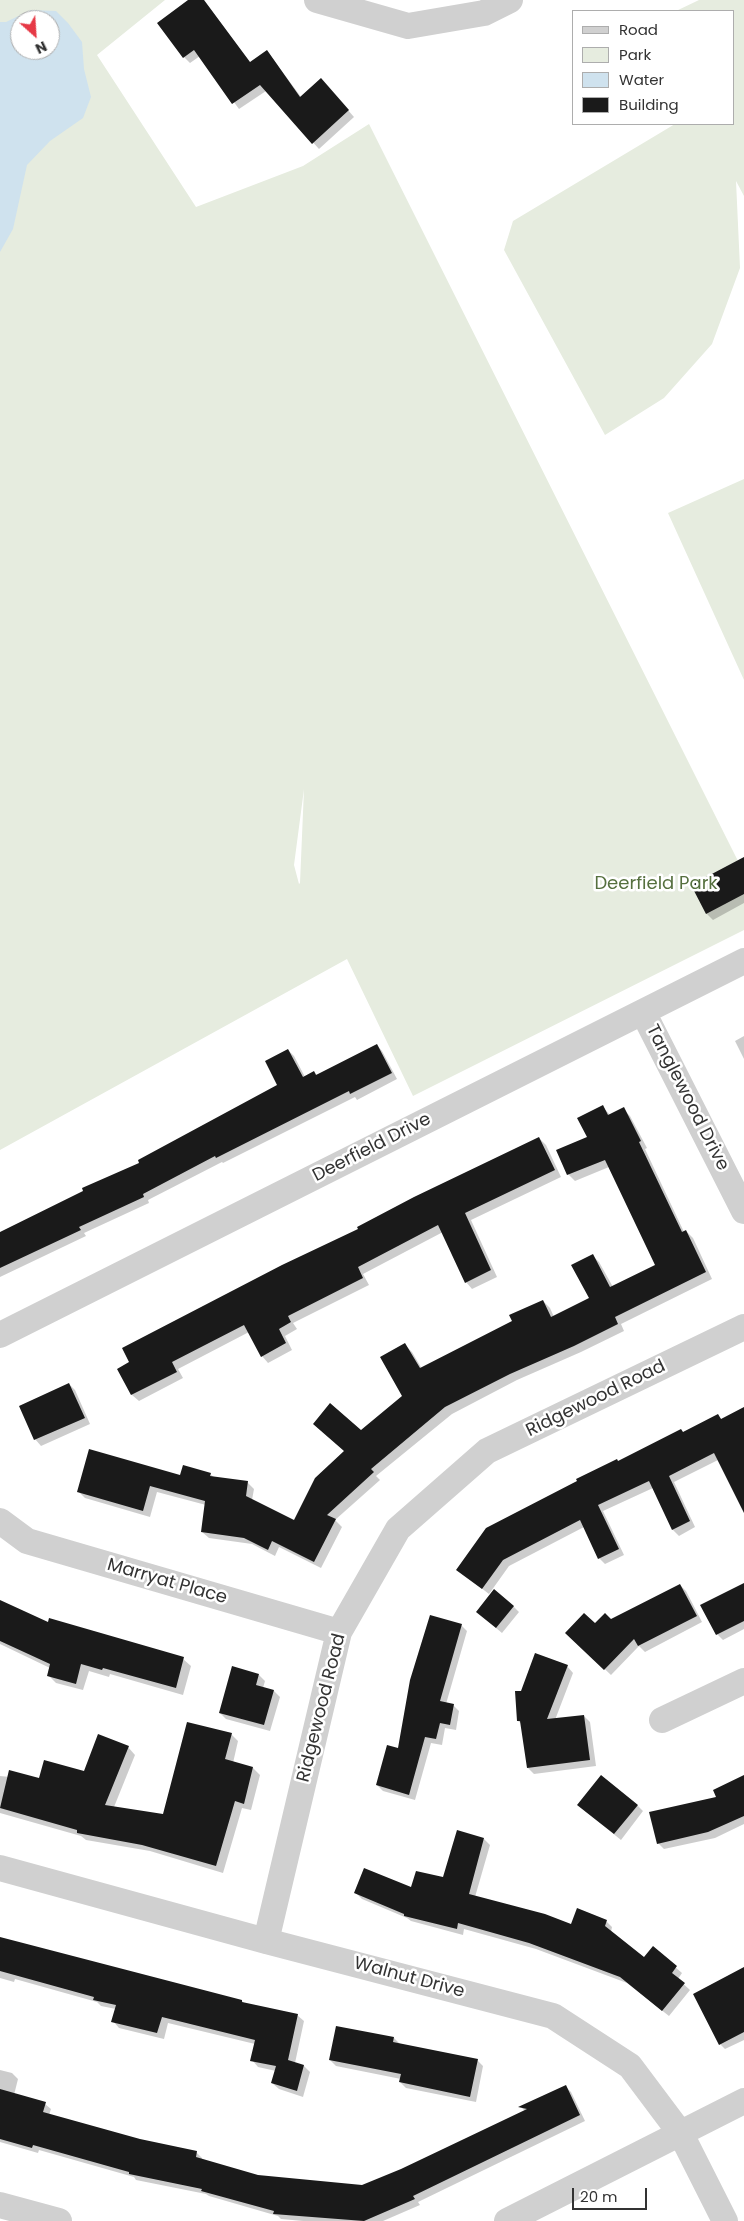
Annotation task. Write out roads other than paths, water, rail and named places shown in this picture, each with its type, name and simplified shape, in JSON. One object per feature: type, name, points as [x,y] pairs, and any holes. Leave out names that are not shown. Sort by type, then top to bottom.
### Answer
[{"type":"street","points":[[317,0],[408,26],[484,13],[510,0]]},
{"type":"street","name":"Deerfield Drive","points":[[0,1335],[744,961]]},
{"type":"street","name":"Tanglewood Drive","points":[[643,1012],[744,1212]]},
{"type":"street","name":"Ridgewood Road","points":[[266,1941],[339,1632],[398,1529],[487,1451],[744,1327]]},
{"type":"street","name":"Marryat Place","points":[[0,1521],[27,1541],[339,1632]]},
{"type":"street","points":[[662,1720],[744,1680]]},
{"type":"street","name":"Walnut Drive","points":[[0,1868],[266,1941],[553,2016],[630,2066],[681,2134],[725,2221]]},
{"type":"street","points":[[507,2221],[744,2101]]},
{"type":"street","points":[[0,2205],[59,2221]]},
{"type":"water","points":[[60,15],[82,42],[84,69],[91,97],[83,118],[50,141],[27,165],[13,229],[0,252],[0,22],[10,20],[10,60],[60,60]]},
{"type":"park label","name":"Deerfield Park","points":[[656,884]]}]
